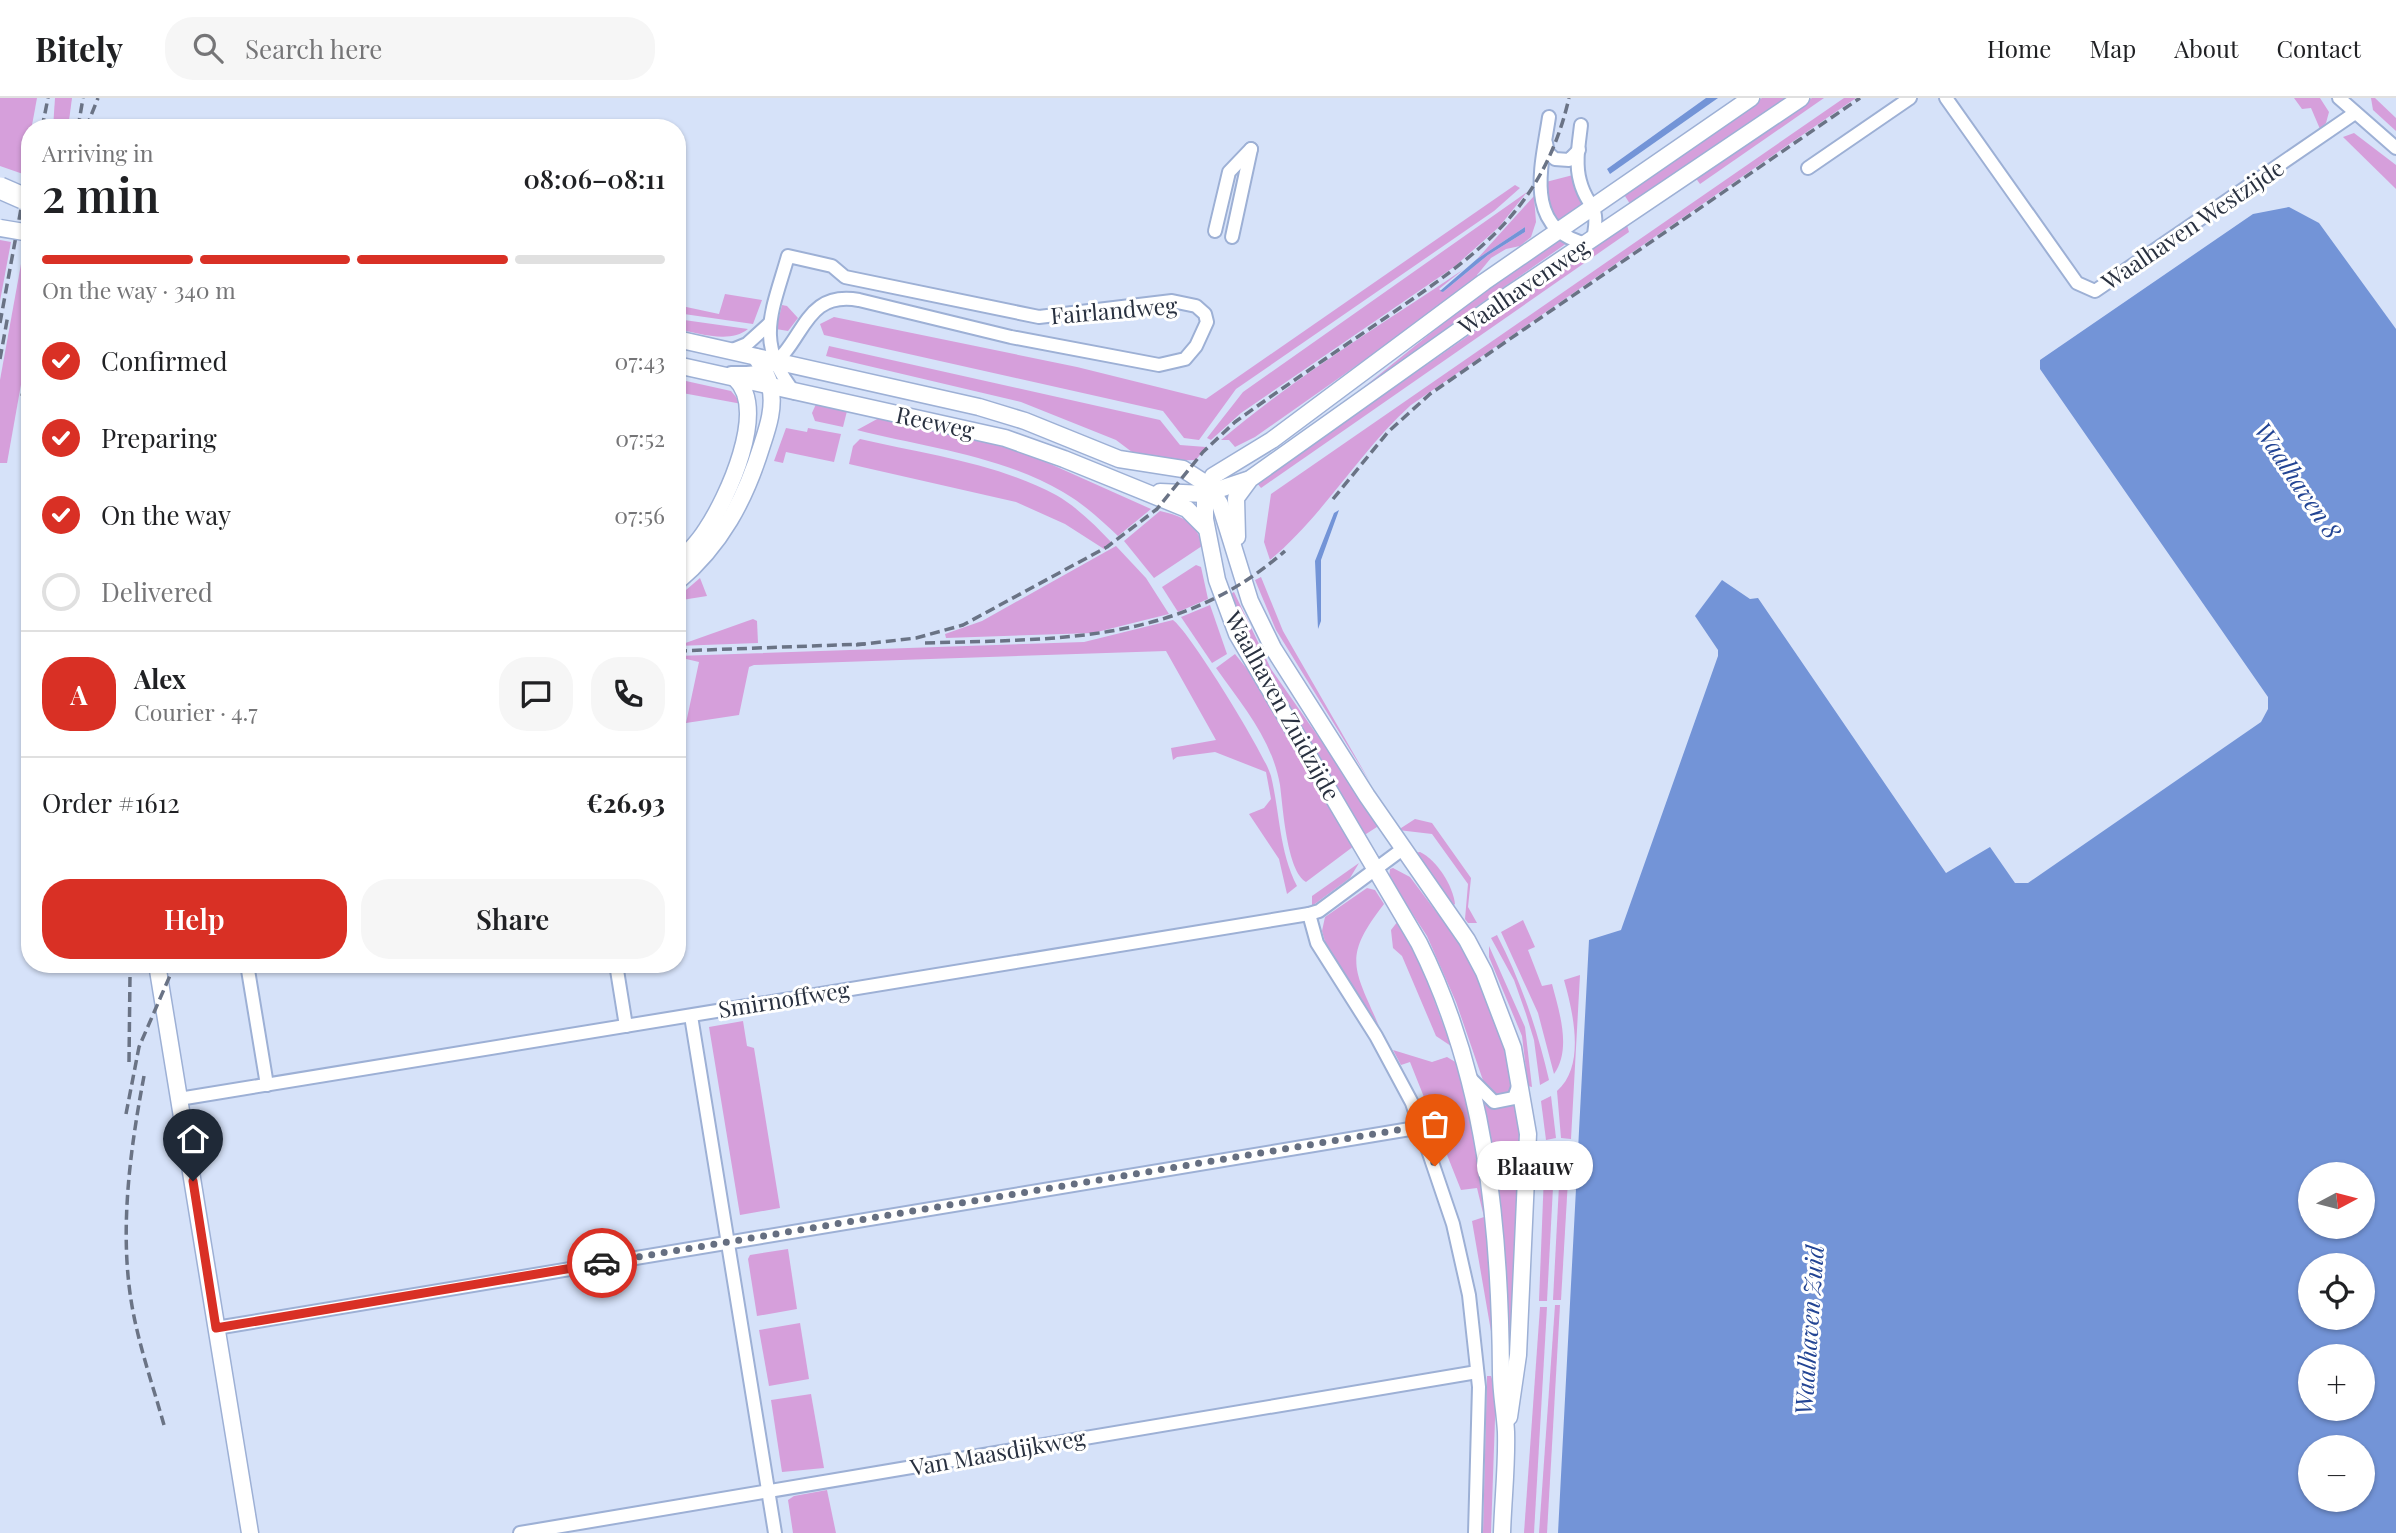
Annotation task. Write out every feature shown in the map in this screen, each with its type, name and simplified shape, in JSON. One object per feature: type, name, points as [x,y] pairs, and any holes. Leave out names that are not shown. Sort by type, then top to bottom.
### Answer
[{"type":"highway","points":[[0,188],[21,197]]},
{"type":"main road","name":"Waalhavenweg","points":[[1225,464],[1245,456],[1280,434],[1557,231],[1751,98]]},
{"type":"main road","name":"Waalhavenweg","points":[[1242,484],[1509,295],[1801,98]]},
{"type":"main road","points":[[0,196],[21,198]]},
{"type":"main road","points":[[0,228],[21,232]]},
{"type":"main road","name":"Reeweg","points":[[686,341],[765,362],[795,365],[979,407],[1119,459],[1190,471],[1211,492]]},
{"type":"main road","points":[[686,573],[708,552],[733,517],[756,464],[768,424],[771,387],[765,362]]},
{"type":"main road","name":"Reeweg","points":[[686,367],[1004,438],[1144,491],[1187,509],[1199,518]]},
{"type":"main road","points":[[686,555],[698,542],[717,513],[737,462],[750,404],[743,387],[728,376]]},
{"type":"main road","points":[[768,424],[795,393]]},
{"type":"main road","points":[[1211,492],[1213,476],[1225,464]]},
{"type":"main road","name":"Reeweg","points":[[1171,468],[1225,464]]},
{"type":"main road","name":"Reeweg","points":[[1144,491],[1211,492],[1242,484]]},
{"type":"main road","name":"Waalhaven Zuidzijde","points":[[1242,484],[1235,504],[1236,528],[1250,601]]},
{"type":"main road","name":"Waalhaven Zuidzijde","points":[[1208,536],[1211,492]]},
{"type":"main road","name":"Waalhaven Zuidzijde","points":[[1211,492],[1250,601],[1273,648],[1467,940],[1504,1018],[1520,1074],[1527,1117],[1529,1168],[1516,1380],[1506,1433]]},
{"type":"main road","name":"Waalhaven Zuidzijde","points":[[1199,518],[1208,536],[1224,604],[1243,647],[1423,951],[1444,997],[1469,1076],[1485,1147],[1494,1216],[1506,1433],[1502,1533]]},
{"type":"main road","points":[[158,973],[250,1533]]},
{"type":"street","points":[[1808,168],[1910,98]]},
{"type":"street","name":"Waalhaven Westzijde","points":[[1946,98],[2077,283],[2095,291],[2355,113]]},
{"type":"street","points":[[2339,98],[2396,148]]},
{"type":"street","points":[[1546,215],[1557,231],[1590,241],[1597,223],[1594,206],[1580,184],[1581,125]]},
{"type":"street","points":[[1537,246],[1544,231],[1546,215],[1539,181],[1548,128],[1547,150],[1555,159],[1569,160],[1579,149]]},
{"type":"street","points":[[1215,231],[1229,172],[1251,149],[1232,237]]},
{"type":"street","name":"Fairlandweg","points":[[769,324],[788,256],[832,266],[845,277],[1039,317],[1172,301],[1196,306],[1205,314],[1207,322],[1196,346],[1185,359],[1159,365],[1011,337],[859,300],[837,299],[816,309],[788,347]]},
{"type":"street","points":[[765,362],[769,324]]},
{"type":"street","points":[[729,351],[747,344],[769,324]]},
{"type":"street","points":[[765,362],[788,347],[795,365]]},
{"type":"street","points":[[765,362],[795,393]]},
{"type":"street","name":"Reeweg","points":[[728,376],[765,362]]},
{"type":"street","points":[[1375,868],[1404,848]]},
{"type":"street","name":"Smirnoffweg","points":[[179,1100],[1309,914],[1319,911],[1375,868]]},
{"type":"street","points":[[1309,914],[1317,943],[1382,1047],[1422,1126],[1462,1261],[1477,1372],[1480,1431],[1475,1533]]},
{"type":"street","points":[[248,973],[267,1085]]},
{"type":"street","points":[[617,973],[626,1026]]},
{"type":"street","points":[[691,1016],[775,1533]]},
{"type":"street","name":"Waalhaven Zuidzijde","points":[[1469,1076],[1486,1096],[1502,1102],[1514,1098],[1519,1091],[1520,1074]]},
{"type":"street","points":[[216,1328],[1422,1126]]},
{"type":"street","name":"Van Maasdijkweg","points":[[520,1533],[1477,1372]]},
{"type":"shaded area","points":[[0,98],[37,98],[33,119],[21,119],[21,173],[0,166]]},
{"type":"shaded area","points":[[55,98],[72,98],[69,119],[54,119]]},
{"type":"shaded area","points":[[1762,98],[1789,98],[1632,207],[1623,193]]},
{"type":"shaded area","points":[[1812,98],[1824,98],[1700,184],[1695,177]]},
{"type":"shaded area","points":[[1844,98],[1856,98],[1411,405],[1392,423],[1308,523],[1270,560],[1264,542],[1271,494]]},
{"type":"shaded area","points":[[2294,98],[2320,98],[2329,112],[2326,123],[2320,129],[2311,108],[2302,109]]},
{"type":"shaded area","points":[[2371,98],[2375,98],[2396,118],[2396,131],[2373,110]]},
{"type":"shaded area","points":[[2354,133],[2396,165],[2396,189],[2343,137]]},
{"type":"shaded area","points":[[1573,175],[1575,190],[1585,206],[1557,224],[1547,206],[1542,183]]},
{"type":"shaded area","points":[[1515,185],[1520,188],[1494,211],[1236,389],[1199,440],[1184,438],[1163,411],[824,335],[820,324],[834,317],[1077,367],[1206,399]]},
{"type":"shaded area","points":[[1527,192],[1499,227],[1454,267],[1241,413],[1211,440],[1207,438],[1243,392]]},
{"type":"shaded area","points":[[1534,196],[1536,222],[1531,237],[1520,246],[1506,249],[1491,258],[1477,275],[1477,279],[1467,288],[1255,437],[1235,447],[1229,440],[1221,440],[1340,351],[1464,269],[1439,289],[1443,292],[1488,255],[1525,232],[1525,227],[1477,259]]},
{"type":"shaded area","points":[[1627,225],[1629,232],[1261,488],[1257,483]]},
{"type":"shaded area","points":[[1557,239],[1567,243],[1456,321],[1367,390],[1364,387],[1493,283]]},
{"type":"shaded area","points":[[0,240],[11,242],[0,301]]},
{"type":"shaded area","points":[[21,264],[21,384],[7,463],[0,463],[0,380]]},
{"type":"shaded area","points":[[725,294],[762,300],[753,324],[686,314],[686,307],[719,314]]},
{"type":"shaded area","points":[[782,305],[787,306],[798,318],[788,331],[776,329]]},
{"type":"shaded area","points":[[686,320],[748,329],[732,336],[686,331]]},
{"type":"shaded area","points":[[829,346],[1160,420],[1180,445],[1206,447],[1196,460],[1149,459],[1132,452],[1116,440],[1021,402],[826,356]]},
{"type":"shaded area","points":[[686,381],[731,391],[742,404],[686,394]]},
{"type":"shaded area","points":[[816,404],[847,411],[843,427],[815,421],[812,413]]},
{"type":"shaded area","points":[[879,418],[988,442],[1037,458],[1151,509],[1118,536],[1071,497],[1039,480],[989,461],[857,430]]},
{"type":"shaded area","points":[[786,428],[807,432],[808,428],[841,434],[834,462],[786,452],[783,463],[774,461]]},
{"type":"shaded area","points":[[860,439],[985,467],[1033,484],[1071,505],[1113,544],[1104,549],[1065,524],[1016,502],[849,464],[853,446]]},
{"type":"shaded area","points":[[1160,511],[1187,521],[1196,531],[1202,546],[1154,578],[1124,541]]},
{"type":"shaded area","points":[[1116,546],[1146,578],[1169,614],[1093,633],[946,638],[945,634],[982,621]]},
{"type":"shaded area","points":[[1196,565],[1201,567],[1208,599],[1178,612],[1162,587]]},
{"type":"shaded area","points":[[1261,577],[1283,631],[1370,782],[1276,630],[1255,580]]},
{"type":"shaded area","points":[[700,578],[707,596],[686,599],[686,590]]},
{"type":"shaded area","points":[[1234,592],[1271,669],[1380,825],[1363,836],[1252,651],[1228,595]]},
{"type":"shaded area","points":[[1210,605],[1227,654],[1212,663],[1181,617]]},
{"type":"shaded area","points":[[753,619],[757,621],[758,643],[686,646],[686,643]]},
{"type":"shaded area","points":[[1173,620],[1182,629],[1226,694],[1266,763],[1271,776],[1283,846],[1297,886],[1287,894],[1279,859],[1249,814],[1264,808],[1271,799],[1266,772],[1215,752],[1177,757],[1173,760],[1171,748],[1216,740],[1166,651],[754,665],[749,667],[739,715],[686,723],[699,662],[686,659],[686,656],[1084,642]]},
{"type":"shaded area","points":[[1235,654],[1247,669],[1354,846],[1306,882],[1300,876],[1290,853],[1280,785],[1270,753],[1255,723],[1216,668]]},
{"type":"shaded area","points":[[1415,819],[1432,823],[1471,878],[1468,907],[1477,923],[1468,923],[1465,919],[1468,884],[1432,834],[1398,830]]},
{"type":"shaded area","points":[[1420,852],[1438,867],[1448,882],[1455,904],[1451,907],[1414,853]]},
{"type":"shaded area","points":[[1359,863],[1350,878],[1312,906],[1312,896]]},
{"type":"shaded area","points":[[1390,869],[1410,877],[1474,962],[1492,999],[1515,1078],[1509,1094],[1496,1096],[1486,1089],[1456,1002],[1427,936],[1389,878]]},
{"type":"shaded area","points":[[1367,888],[1375,890],[1384,904],[1362,938],[1356,964],[1363,990],[1379,1026],[1326,945],[1322,931],[1325,917]]},
{"type":"shaded area","points":[[1523,920],[1535,947],[1528,950],[1542,986],[1552,984],[1560,1018],[1562,1053],[1554,1074],[1538,1013],[1501,932]]},
{"type":"shaded area","points":[[1398,921],[1425,975],[1451,1046],[1436,1036],[1402,956],[1393,948],[1391,930]]},
{"type":"shaded area","points":[[1497,935],[1521,988],[1539,1042],[1549,1080],[1540,1085],[1534,1040],[1514,980],[1491,938]]},
{"type":"shaded area","points":[[1489,946],[1525,1027],[1532,1087],[1528,1086],[1522,1036],[1489,957]]},
{"type":"shaded area","points":[[1580,975],[1571,1139],[1561,1138],[1557,1091],[1572,1068],[1575,1038],[1564,980]]},
{"type":"shaded area","points":[[743,1021],[747,1046],[754,1048],[780,1208],[740,1215],[709,1027]]},
{"type":"shaded area","points":[[1393,1050],[1432,1062],[1447,1057],[1457,1063],[1480,1164],[1495,1336],[1492,1337],[1472,1221],[1484,1217],[1477,1188],[1461,1190],[1410,1062],[1401,1065]]},
{"type":"shaded area","points":[[1551,1096],[1556,1138],[1546,1140],[1541,1101]]},
{"type":"shaded area","points":[[1484,1104],[1496,1108],[1519,1105],[1523,1159],[1512,1349],[1508,1348],[1501,1219]]},
{"type":"shaded area","points":[[1570,1146],[1561,1300],[1553,1300],[1561,1147]]},
{"type":"shaded area","points":[[1545,1149],[1555,1149],[1547,1301],[1539,1301]]},
{"type":"shaded area","points":[[788,1249],[797,1309],[757,1316],[748,1259],[750,1255]]},
{"type":"shaded area","points":[[1555,1305],[1560,1305],[1547,1533],[1539,1533]]},
{"type":"shaded area","points":[[1540,1307],[1547,1307],[1534,1533],[1524,1533]]},
{"type":"shaded area","points":[[800,1323],[809,1379],[769,1386],[759,1330]]},
{"type":"shaded area","points":[[1487,1376],[1491,1376],[1496,1391],[1491,1533],[1483,1533]]},
{"type":"shaded area","points":[[811,1394],[824,1468],[782,1472],[771,1400]]},
{"type":"shaded area","points":[[827,1490],[836,1533],[793,1533],[788,1500],[794,1496]]},
{"type":"water","points":[[1706,98],[1718,98],[1610,174],[1607,169]]},
{"type":"water","points":[[2289,207],[2319,223],[2396,329],[2396,1533],[1558,1533],[1589,940],[1621,930],[1718,656],[1718,650],[1695,616],[1722,580],[1750,599],[1758,598],[1946,873],[1990,847],[2015,883],[2028,883],[2261,722],[2268,709],[2268,697],[2040,369],[2040,360],[2253,214]]},
{"type":"water","points":[[1525,227],[1525,232],[1488,255],[1443,292],[1440,291],[1477,259]]},
{"type":"water","points":[[1339,510],[1321,560],[1321,621],[1318,629],[1315,561],[1334,513]]},
{"type":"railway","points":[[44,119],[48,98]]},
{"type":"railway","points":[[80,119],[83,98]]},
{"type":"railway","points":[[90,119],[98,98]]},
{"type":"railway","points":[[856,645],[916,638],[963,625],[1107,547],[1157,509],[1203,452],[1235,422],[1420,294],[1478,250],[1524,200],[1542,171],[1557,137],[1569,98]]},
{"type":"railway","points":[[1333,499],[1388,432],[1430,394],[1860,98]]},
{"type":"railway","points":[[0,323],[21,209]]},
{"type":"railway","points":[[0,359],[8,315]]},
{"type":"railway","points":[[925,643],[1069,637],[1159,620],[1203,604],[1245,581],[1285,551]]},
{"type":"railway","points":[[686,651],[865,644]]},
{"type":"railway","points":[[126,1114],[139,1047],[171,973]]},
{"type":"railway","points":[[129,1062],[130,975]]},
{"type":"railway","points":[[144,1076],[134,1133],[126,1249],[135,1321],[164,1425]]},
{"type":"way so far","points":[[602,1263],[1422,1126],[1435,1166]]},
{"type":"place","name":"Blaauw","points":[[1435,1166]]},
{"type":"route","points":[[193,1181],[216,1328],[602,1263]]},
{"type":"water label","name":"Waalhaven 8","points":[[2297,481]]},
{"type":"water label","name":"Waalhaven Zuid","points":[[1810,1330]]}]
